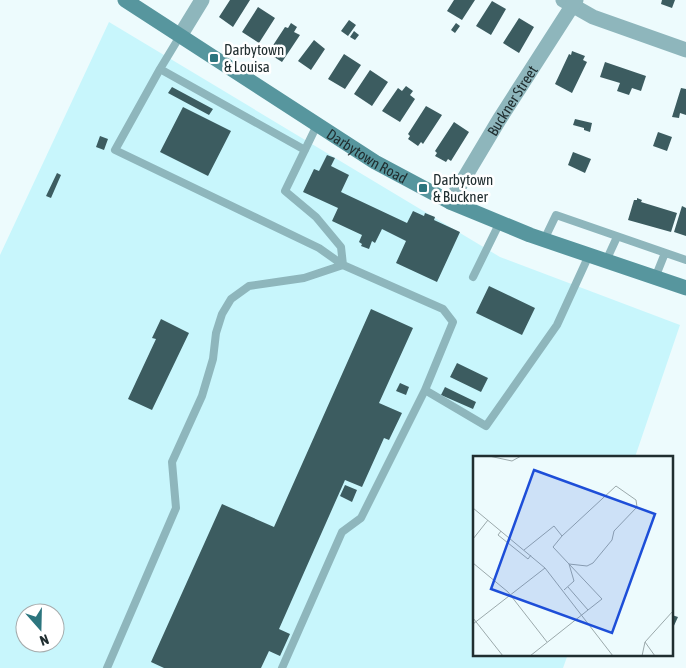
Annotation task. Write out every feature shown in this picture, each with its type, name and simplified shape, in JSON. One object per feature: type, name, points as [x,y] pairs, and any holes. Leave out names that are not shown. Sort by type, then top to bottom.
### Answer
[{"type":"main road","name":"Darbytown Road","points":[[126,0],[375,162],[450,202],[544,240],[686,288]]},
{"type":"street","points":[[180,36],[202,0]]},
{"type":"street","points":[[570,2],[593,16],[629,31],[686,50]]},
{"type":"street","name":"Buckner Street","points":[[450,202],[570,2]]},
{"type":"lane","points":[[180,36],[115,150],[320,248],[343,265],[443,308],[453,322],[425,390],[361,518],[342,532],[282,668]]},
{"type":"lane","points":[[160,69],[305,150]]},
{"type":"lane","points":[[317,125],[285,192],[316,217],[341,247],[343,265]]},
{"type":"lane","points":[[544,240],[556,216],[686,260]]},
{"type":"lane","points":[[472,278],[500,222]]},
{"type":"lane","points":[[606,261],[617,237]]},
{"type":"lane","points":[[655,278],[665,253]]},
{"type":"lane","points":[[425,390],[486,426],[557,325],[589,255]]},
{"type":"lane","points":[[107,668],[176,508],[172,462],[202,396],[213,359],[216,334],[222,314],[231,299],[249,286],[304,278],[343,265]]},
{"type":"shaded area","points":[[109,22],[500,257],[680,325],[635,456],[473,456],[473,656],[567,656],[563,668],[0,668],[0,255]]},
{"type":"building","points":[[230,0],[250,0],[233,27],[219,17]]},
{"type":"building","points":[[454,0],[475,0],[462,20],[447,11]]},
{"type":"building","points":[[662,0],[675,0],[672,8],[661,4]]},
{"type":"building","points":[[492,1],[506,9],[491,35],[476,26]]},
{"type":"building","points":[[258,7],[275,18],[259,43],[242,32]]},
{"type":"building","points":[[519,18],[534,27],[519,53],[503,43]]},
{"type":"building","points":[[349,20],[356,25],[348,36],[341,31]]},
{"type":"building","points":[[291,23],[297,27],[294,32],[300,35],[282,62],[268,53],[285,27],[288,28]]},
{"type":"building","points":[[456,23],[460,26],[455,33],[451,30]]},
{"type":"building","points":[[354,31],[359,35],[355,40],[350,37]]},
{"type":"building","points":[[314,40],[325,49],[311,70],[298,61]]},
{"type":"building","points":[[572,51],[585,56],[583,60],[587,62],[572,93],[555,84]]},
{"type":"building","points":[[344,54],[361,65],[345,89],[328,79]]},
{"type":"building","points":[[605,62],[646,76],[641,91],[632,88],[629,95],[617,91],[620,83],[600,77]]},
{"type":"building","points":[[370,70],[388,82],[372,106],[354,94]]},
{"type":"building","points":[[406,86],[413,91],[410,95],[415,99],[400,122],[382,111],[398,88],[402,91]]},
{"type":"building","points":[[172,87],[213,109],[209,115],[168,93]]},
{"type":"building","points":[[681,88],[686,89],[686,115],[680,113],[679,118],[672,117]]},
{"type":"building","points":[[426,106],[442,115],[423,144],[421,142],[418,146],[408,139],[410,136],[408,134]]},
{"type":"building","points":[[183,107],[231,131],[208,176],[160,152]]},
{"type":"building","points":[[575,119],[592,123],[590,132],[573,125]]},
{"type":"building","points":[[454,122],[469,132],[451,161],[448,159],[446,162],[435,156],[437,153],[435,151]]},
{"type":"building","points":[[658,132],[672,137],[667,151],[653,146]]},
{"type":"building","points":[[100,136],[108,139],[104,150],[96,147]]},
{"type":"building","points":[[573,152],[591,159],[585,173],[568,165]]},
{"type":"building","points":[[327,155],[335,158],[331,166],[349,175],[341,192],[407,223],[413,211],[424,216],[425,213],[435,217],[434,220],[460,232],[437,282],[396,263],[406,241],[382,229],[375,243],[372,241],[369,249],[361,246],[362,244],[359,242],[362,235],[332,221],[338,208],[303,192],[314,169],[319,171]]},
{"type":"building","points":[[57,173],[61,175],[51,198],[46,196]]},
{"type":"building","points":[[637,198],[642,200],[641,202],[677,213],[671,232],[628,220],[634,200],[637,200]]},
{"type":"building","points":[[682,206],[686,208],[686,236],[674,232]]},
{"type":"building","points":[[489,286],[535,308],[522,335],[476,313]]},
{"type":"building","points":[[371,309],[413,328],[379,403],[402,413],[389,440],[384,438],[362,487],[345,480],[279,629],[290,634],[280,656],[269,651],[261,668],[164,668],[151,662],[222,504],[274,527]]},
{"type":"building","points":[[161,319],[189,333],[152,410],[128,399],[156,339],[152,338]]},
{"type":"building","points":[[457,363],[488,378],[481,392],[450,377]]},
{"type":"building","points":[[400,383],[409,387],[406,395],[396,391]]},
{"type":"building","points":[[445,387],[476,402],[473,409],[441,395]]},
{"type":"building","points":[[345,485],[357,490],[352,502],[340,496]]},
{"type":"building","points":[[674,616],[678,617],[674,626]]},
{"type":"place","name":"Darbytown & Louisa","points":[[214,58]]},
{"type":"place","name":"Darbytown & Buckner","points":[[423,188]]}]
